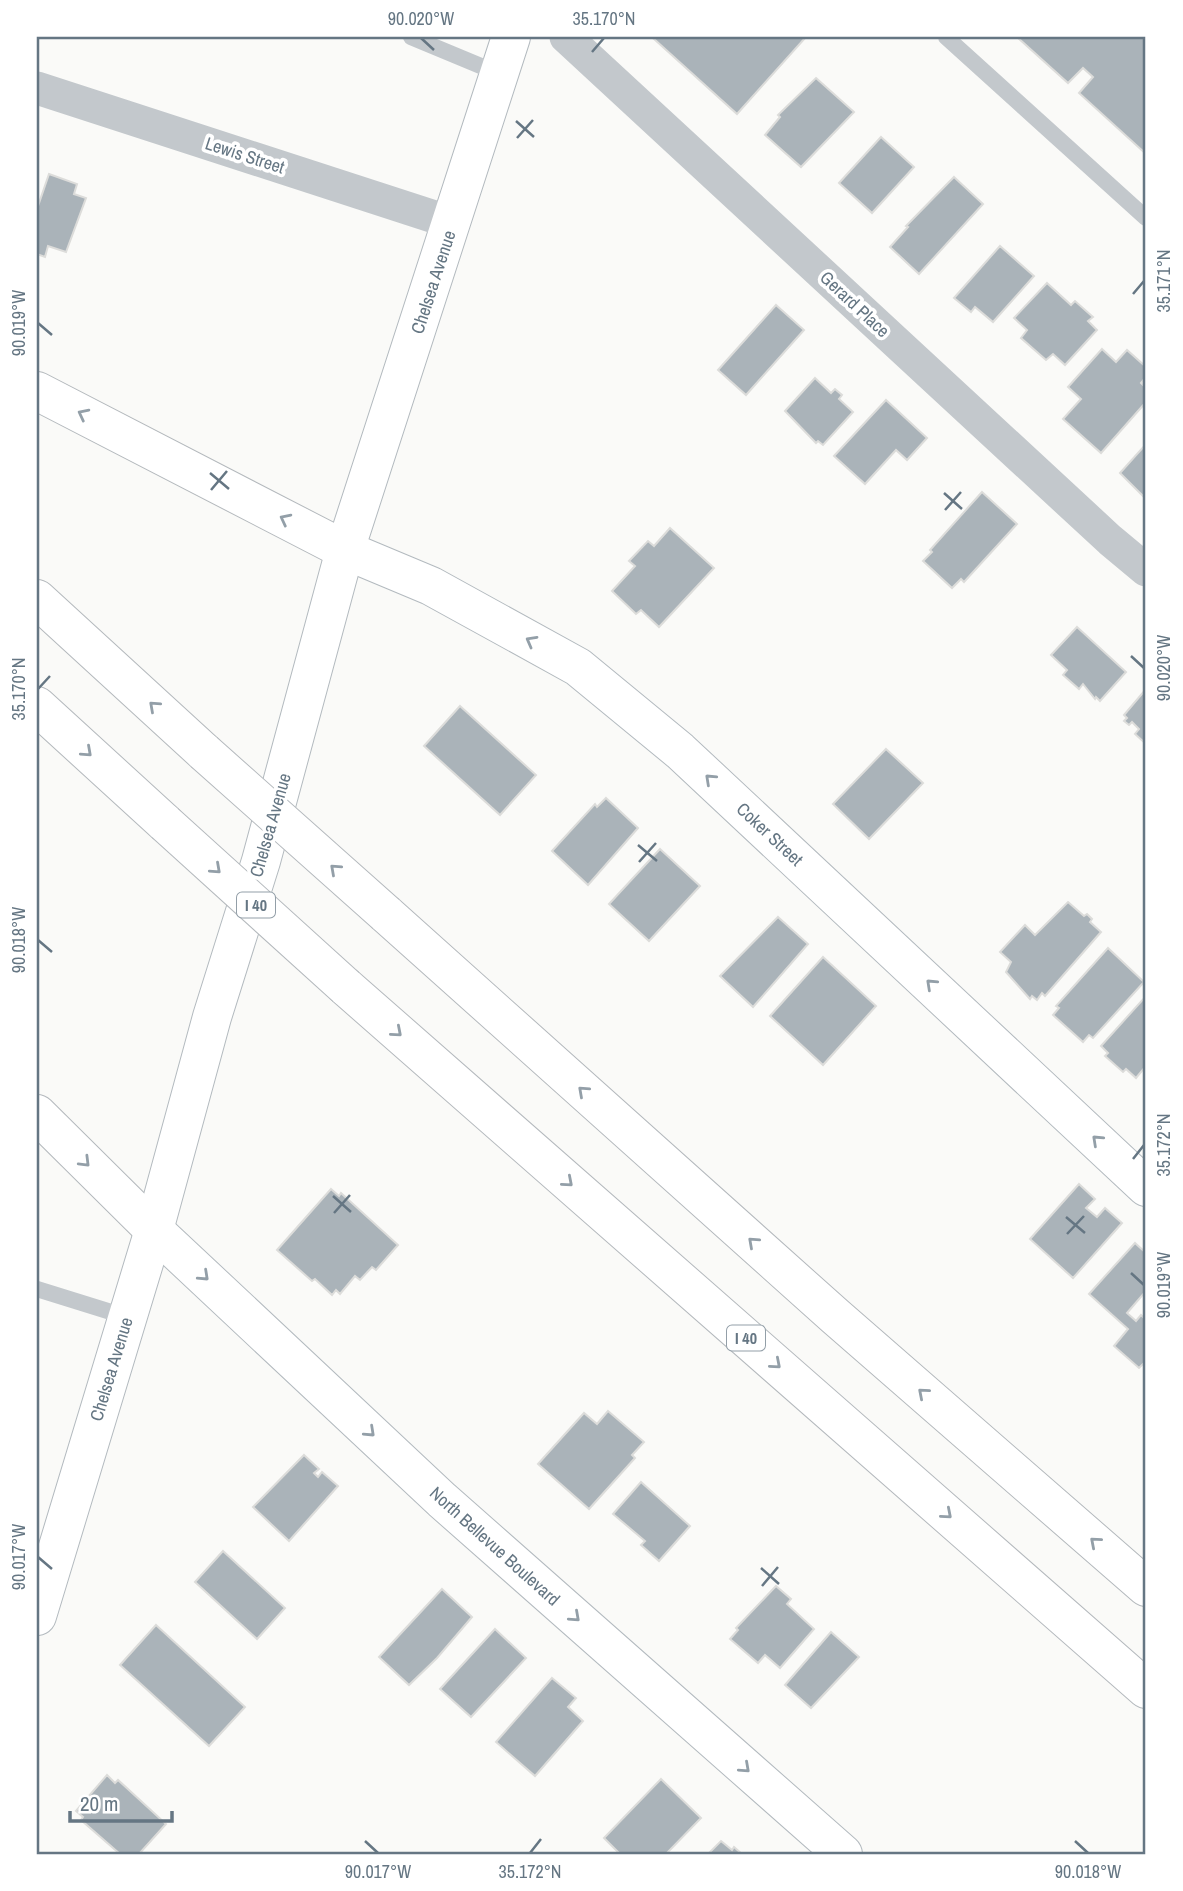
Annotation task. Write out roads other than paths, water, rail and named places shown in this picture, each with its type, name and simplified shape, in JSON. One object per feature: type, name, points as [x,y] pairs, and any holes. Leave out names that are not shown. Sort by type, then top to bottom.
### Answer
[{"type":"main road","name":"Chelsea Avenue","points":[[39,1602],[154,1230],[185,1108],[261,861],[345,550],[511,37]]},
{"type":"main road","name":"Coker Street","points":[[37,390],[345,550],[431,586],[578,667],[680,751],[1146,1187]]},
{"type":"main road","points":[[37,599],[824,1307],[1146,1587]]},
{"type":"main road","name":"I 40","points":[[37,706],[346,987],[1146,1689]]},
{"type":"main road","name":"North Bellevue Boulevard","points":[[37,1114],[154,1230],[442,1500],[843,1854]]},
{"type":"street","name":"Gerard Place","points":[[566,37],[1110,540],[1146,569]]},
{"type":"street","name":"Lewis Street","points":[[37,88],[453,223]]},
{"type":"lane","points":[[411,37],[500,74]]},
{"type":"lane","points":[[946,37],[1146,218]]},
{"type":"lane","points":[[37,1289],[127,1317]]}]
